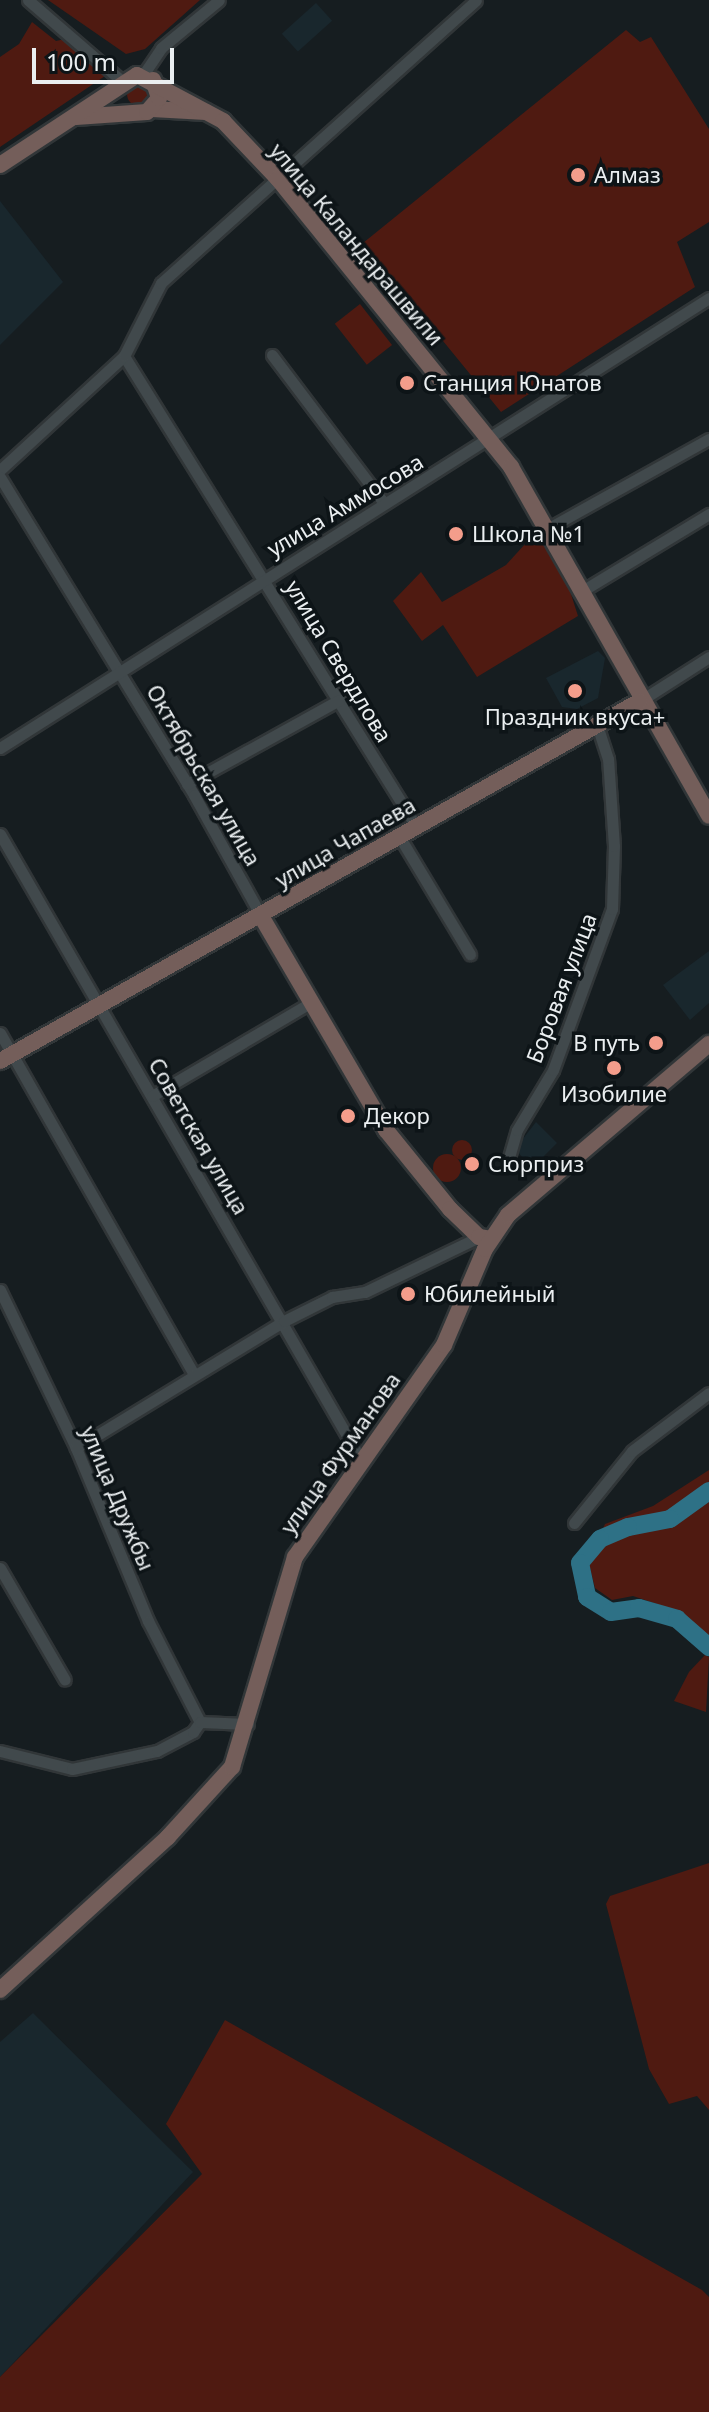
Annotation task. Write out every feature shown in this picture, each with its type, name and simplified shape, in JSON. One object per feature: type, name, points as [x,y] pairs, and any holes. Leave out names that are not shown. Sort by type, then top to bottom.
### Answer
[{"type":"main road","points":[[0,165],[124,83],[148,77],[159,98],[152,109]]},
{"type":"main road","name":"улица Каландарашвили","points":[[148,77],[215,115],[278,179],[511,467],[640,701],[709,816]]},
{"type":"main road","points":[[124,83],[121,98],[134,112]]},
{"type":"main road","points":[[70,118],[190,108],[215,115]]},
{"type":"main road","name":"улица Чапаева","points":[[6,1057],[640,701]]},
{"type":"main road","name":"Октябрьская улица","points":[[261,916],[386,1130],[485,1238]]},
{"type":"main road","name":"улица Фурманова","points":[[0,1990],[206,1799],[232,1767],[248,1724],[284,1581],[313,1526],[444,1345],[485,1238],[596,1136],[709,1044]]},
{"type":"street","points":[[28,0],[124,83]]},
{"type":"street","points":[[148,77],[161,48],[219,0]]},
{"type":"street","points":[[0,470],[124,356],[161,283],[476,0]]},
{"type":"street","name":"улица Аммосова","points":[[0,748],[383,502],[482,446],[486,435],[709,298]]},
{"type":"street","points":[[272,355],[383,502]]},
{"type":"street","name":"улица Свердлова","points":[[124,356],[265,577],[416,826]]},
{"type":"street","points":[[547,529],[709,439]]},
{"type":"street","name":"Октябрьская улица","points":[[0,477],[187,784],[261,916]]},
{"type":"street","points":[[582,591],[709,514]]},
{"type":"street","name":"улица Чапаева","points":[[640,701],[709,657]]},
{"type":"street","points":[[187,784],[339,700]]},
{"type":"street","name":"Боровая улица","points":[[508,1161],[517,1130],[553,1070],[612,909],[608,759],[597,725]]},
{"type":"street","name":"Советская улица","points":[[0,834],[284,1321],[361,1460]]},
{"type":"street","points":[[399,836],[470,954]]},
{"type":"street","points":[[152,1096],[310,1003]]},
{"type":"street","points":[[0,1033],[6,1057],[194,1374]]},
{"type":"street","points":[[76,1448],[284,1321],[332,1297],[365,1292],[485,1238]]},
{"type":"street","name":"улица Дружбы","points":[[0,1290],[76,1448],[148,1621],[200,1722]]},
{"type":"street","points":[[574,1523],[632,1451],[709,1393]]},
{"type":"street","points":[[0,1568],[65,1680]]},
{"type":"street","points":[[0,1751],[72,1769],[157,1751],[193,1732],[200,1722],[248,1724]]},
{"type":"shaded area","points":[[48,0],[200,0],[145,49],[126,54]]},
{"type":"shaded area","points":[[316,3],[332,21],[298,52],[282,34]]},
{"type":"shaded area","points":[[32,22],[56,41],[65,39],[108,74],[0,147],[0,57],[19,44]]},
{"type":"shaded area","name":"Алмаз","points":[[626,30],[640,42],[651,37],[709,129],[709,222],[677,242],[695,287],[501,412],[363,243]]},
{"type":"shaded area","points":[[139,82],[148,85],[151,94],[148,103],[139,106],[130,103],[127,94],[130,85]]},
{"type":"shaded area","points":[[0,201],[63,282],[0,345]]},
{"type":"shaded area","points":[[360,304],[392,345],[367,365],[335,324]]},
{"type":"shaded area","points":[[536,532],[570,591],[578,616],[477,677],[443,625],[422,641],[393,601],[421,572],[442,602],[506,565]]},
{"type":"shaded area","points":[[598,651],[605,658],[598,698],[577,709],[562,707],[546,678]]},
{"type":"shaded area","points":[[709,951],[709,1003],[690,1020],[663,985]]},
{"type":"shaded area","points":[[536,1122],[557,1143],[532,1168],[515,1149]]},
{"type":"shaded area","points":[[462,1140],[469,1143],[472,1150],[469,1157],[462,1160],[455,1157],[452,1150],[455,1143]]},
{"type":"shaded area","points":[[447,1154],[457,1158],[461,1168],[457,1178],[447,1182],[437,1178],[433,1168],[437,1158]]},
{"type":"shaded area","points":[[709,1470],[709,1485],[666,1513],[601,1533],[605,1524],[653,1506]]},
{"type":"shaded area","points":[[709,1500],[709,1639],[689,1620],[657,1604],[633,1596],[612,1600],[595,1588],[589,1564],[605,1543],[681,1519]]},
{"type":"shaded area","points":[[705,1655],[709,1657],[706,1712],[674,1701],[689,1672]]},
{"type":"shaded area","points":[[709,1863],[709,2110],[697,2096],[669,2104],[649,2069],[606,1904],[610,1896]]},
{"type":"shaded area","points":[[33,2013],[193,2172],[0,2377],[0,2042]]},
{"type":"shaded area","points":[[225,2020],[702,2290],[709,2297],[709,2412],[0,2412],[0,2377],[202,2174],[166,2124]]},
{"type":"waterway","points":[[709,1491],[670,1519],[628,1527],[600,1539],[580,1563],[587,1597],[611,1612],[639,1608],[677,1619],[709,1647]]},
{"type":"place","name":"Алмаз","points":[[578,175]]},
{"type":"place","name":"Станция Юнатов","points":[[407,383]]},
{"type":"place","name":"Школа №1","points":[[456,534]]},
{"type":"place","name":"Праздник вкуса+","points":[[575,691]]},
{"type":"place","name":"В путь","points":[[656,1043]]},
{"type":"place","name":"Изобилие","points":[[614,1068]]},
{"type":"place","name":"Декор","points":[[348,1116]]},
{"type":"place","name":"Сюрприз","points":[[472,1164]]},
{"type":"place","name":"Юбилейный","points":[[408,1294]]}]
